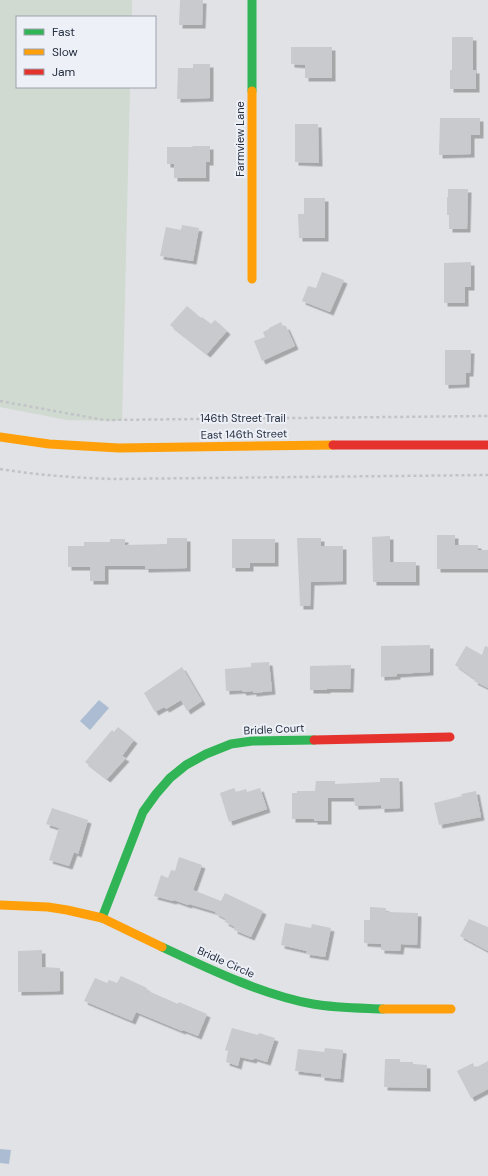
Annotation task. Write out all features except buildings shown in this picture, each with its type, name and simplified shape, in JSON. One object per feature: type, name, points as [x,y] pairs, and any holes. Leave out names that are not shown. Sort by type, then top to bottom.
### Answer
[{"type":"street","name":"Farmview Lane","points":[[252,0],[252,279]]},
{"type":"street","name":"East 146th Street","points":[[0,437],[49,444],[119,448],[338,445],[488,445]]},
{"type":"street","name":"Bridle Court","points":[[102,918],[143,812],[170,778],[186,765],[206,754],[231,744],[252,741],[450,737]]},
{"type":"street","name":"Bridle Circle","points":[[0,905],[48,907],[102,918],[180,955],[253,987],[313,1004],[386,1009],[451,1009]]},
{"type":"path","name":"146th Street Trail","points":[[0,401],[104,420],[488,416]]},
{"type":"path","points":[[0,470],[71,478],[114,479],[488,475]]},
{"type":"shaded area","points":[[0,0],[132,0],[132,16],[16,16],[16,88],[130,88],[122,421],[67,420],[0,407]]},
{"type":"water","points":[[99,700],[109,708],[90,730],[80,721]]},
{"type":"water","points":[[0,1149],[11,1150],[9,1164],[0,1163]]},
{"type":"traffic: fast","points":[[252,0],[252,91]]},
{"type":"traffic: fast","points":[[102,918],[143,812],[170,778],[186,765],[206,754],[231,744],[252,741],[314,740]]},
{"type":"traffic: fast","points":[[162,947],[236,980],[294,1000],[348,1008],[383,1009]]},
{"type":"traffic: slow","points":[[252,91],[252,279]]},
{"type":"traffic: slow","points":[[0,437],[49,444],[119,448],[333,445]]},
{"type":"traffic: slow","points":[[0,905],[48,907],[102,918],[162,947]]},
{"type":"traffic: slow","points":[[383,1009],[451,1009]]},
{"type":"traffic: jam","points":[[333,445],[488,445]]},
{"type":"traffic: jam","points":[[314,740],[450,737]]}]
